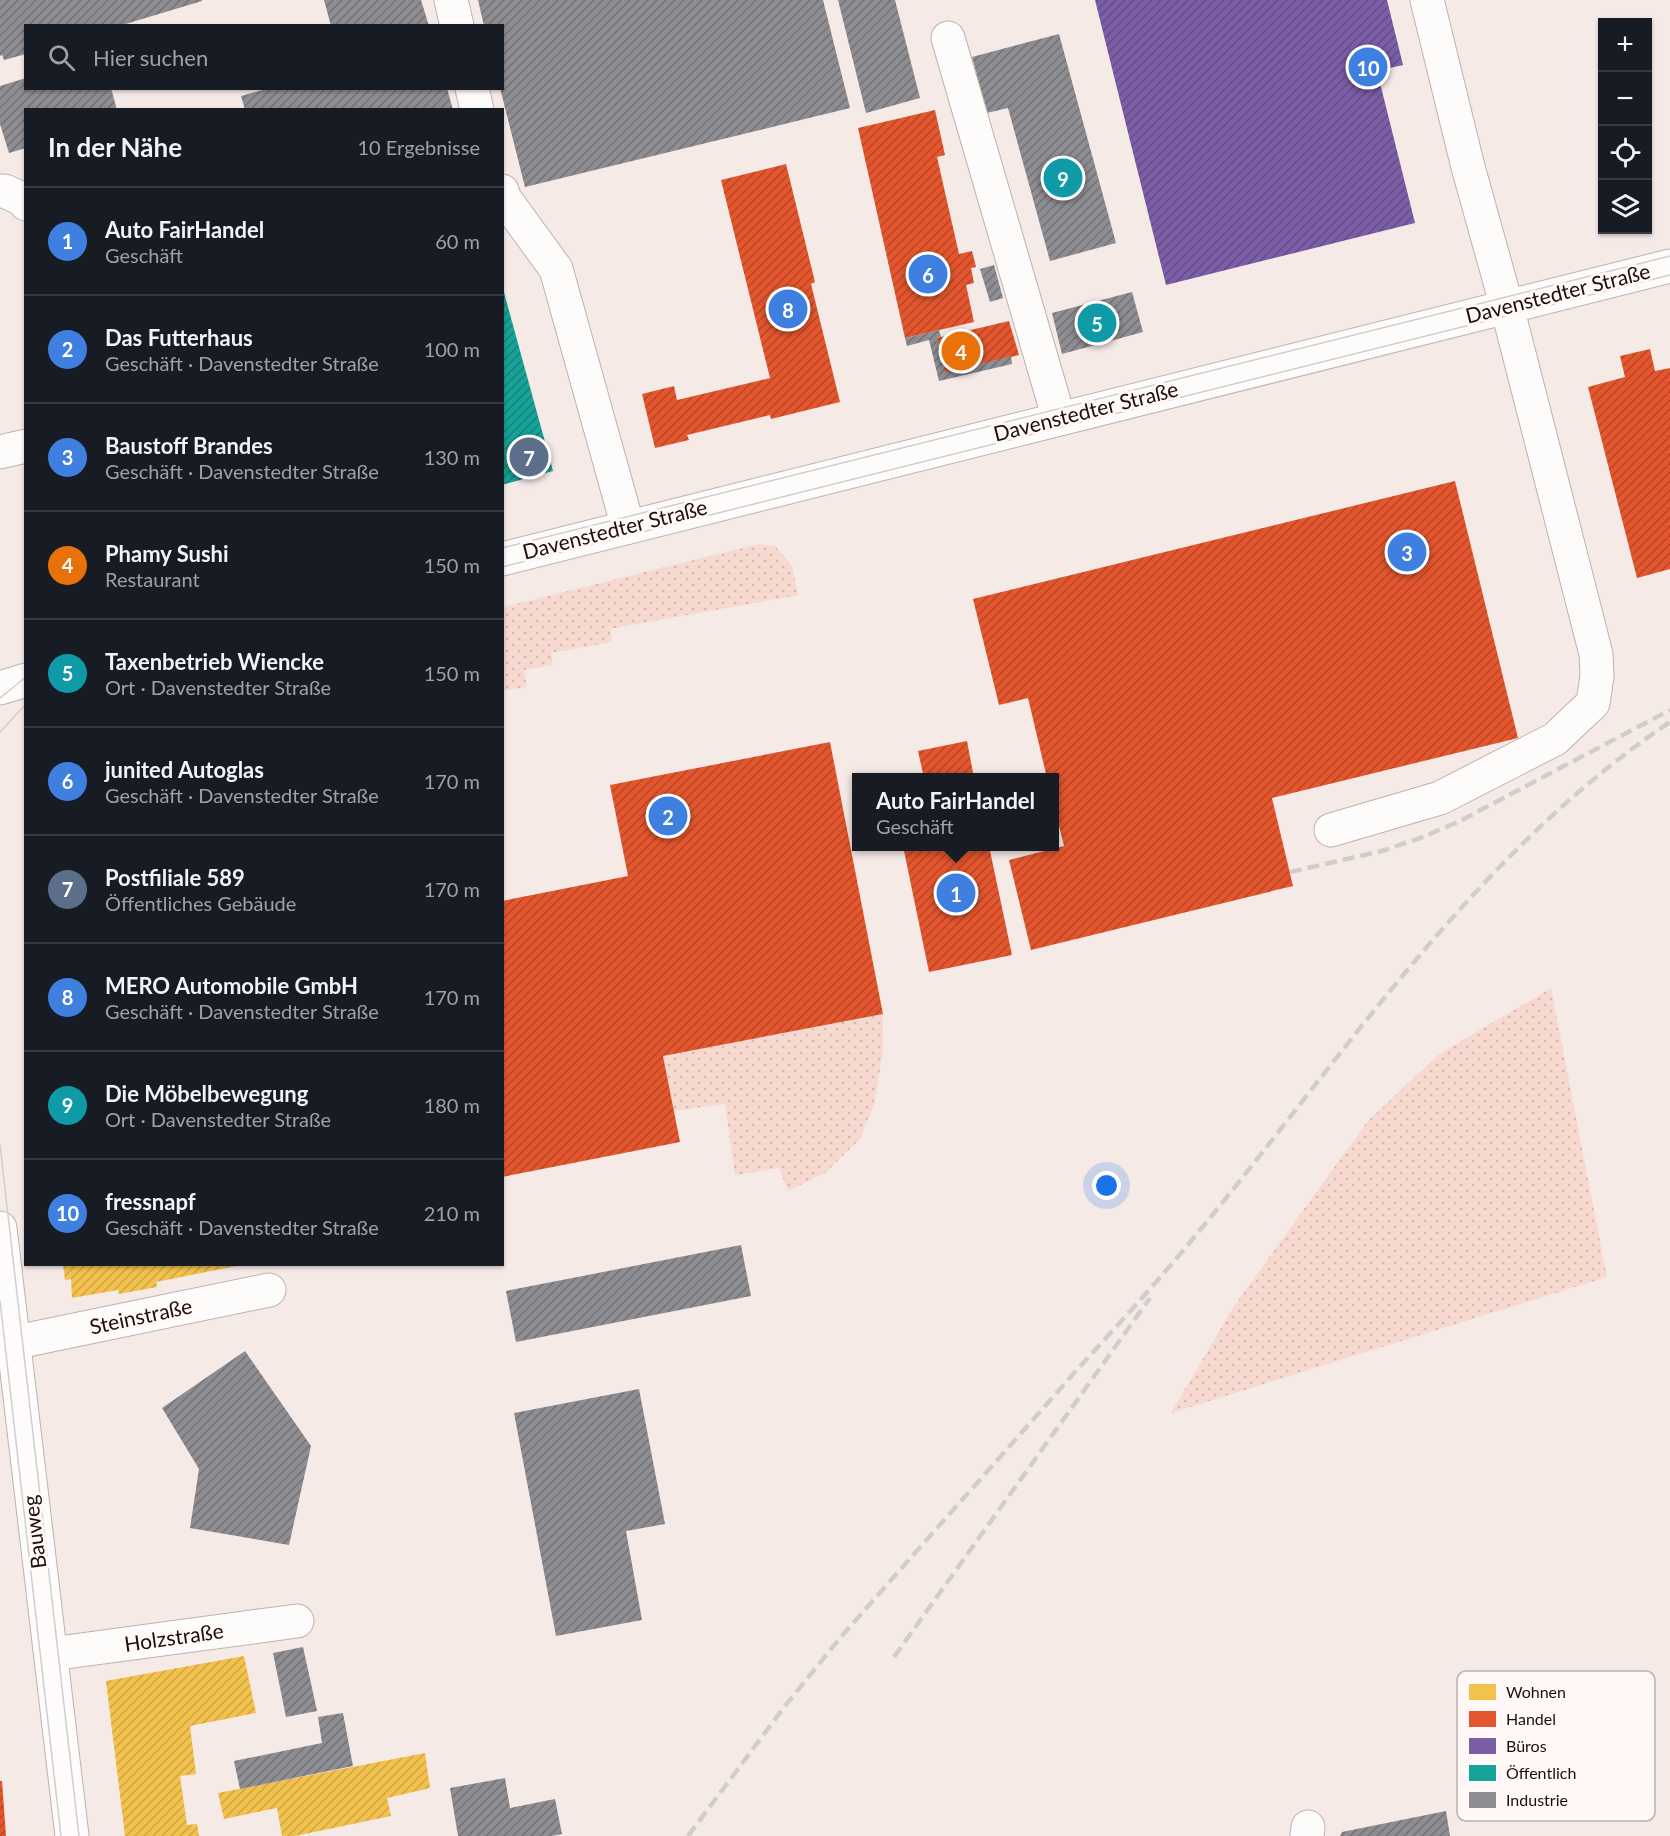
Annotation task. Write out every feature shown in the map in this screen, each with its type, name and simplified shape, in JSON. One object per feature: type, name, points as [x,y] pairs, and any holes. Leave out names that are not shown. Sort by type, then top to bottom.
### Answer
[{"type":"street","points":[[451,0],[457,24]]},
{"type":"street","points":[[1331,830],[1440,798],[1555,739],[1593,703],[1597,676],[1596,654],[1507,307],[1468,167],[1427,0]]},
{"type":"street","points":[[948,38],[1059,419]]},
{"type":"street","points":[[472,90],[477,108]]},
{"type":"street","points":[[0,191],[24,200]]},
{"type":"street","points":[[504,195],[511,208],[556,269],[628,527]]},
{"type":"street","name":"Davenstedter Straße","points":[[504,558],[1670,266]]},
{"type":"street","points":[[0,452],[24,446]]},
{"type":"street","points":[[0,688],[24,681]]},
{"type":"street","name":"Bauweg","points":[[0,1228],[72,1836]]},
{"type":"street","name":"Steinstraße","points":[[12,1343],[269,1290]]},
{"type":"street","name":"Holzstraße","points":[[51,1654],[297,1621]]},
{"type":"shaded area","points":[[759,544],[775,546],[792,566],[798,595],[610,629],[612,642],[551,653],[553,665],[524,670],[527,687],[504,691],[504,607]]},
{"type":"shaded area","points":[[1551,988],[1607,1277],[1171,1413],[1234,1306],[1367,1122],[1438,1055]]},
{"type":"shaded area","points":[[883,1014],[883,1051],[874,1105],[859,1140],[825,1173],[788,1191],[779,1168],[735,1175],[725,1104],[674,1111],[663,1056]]},
{"type":"building: Wohnen","points":[[63,1266],[236,1266],[156,1282],[157,1287],[119,1294],[118,1290],[72,1298],[71,1279],[65,1280]]},
{"type":"building: Wohnen","points":[[244,1656],[256,1713],[190,1726],[196,1774],[180,1776],[187,1825],[197,1824],[199,1836],[125,1836],[106,1681]]},
{"type":"building: Wohnen","points":[[425,1753],[430,1788],[387,1798],[391,1816],[295,1836],[282,1836],[277,1808],[224,1819],[218,1793]]},
{"type":"building: Handel","points":[[935,110],[945,155],[937,157],[959,254],[972,251],[976,267],[971,268],[974,283],[966,285],[974,322],[905,338],[858,128]]},
{"type":"building: Handel","points":[[786,164],[815,282],[811,284],[840,402],[771,419],[770,415],[687,435],[689,440],[655,448],[642,394],[674,386],[677,400],[770,378],[721,180]]},
{"type":"building: Handel","points":[[1009,321],[1019,355],[945,373],[937,338]]},
{"type":"building: Handel","points":[[1650,349],[1655,371],[1670,368],[1670,569],[1637,578],[1588,387],[1625,377],[1620,356]]},
{"type":"building: Handel","points":[[1455,481],[1518,738],[1272,798],[1293,886],[1031,950],[1009,860],[1044,851],[1059,851],[1059,847],[1064,846],[1059,825],[1059,773],[1046,773],[1028,698],[999,705],[973,599]]},
{"type":"building: Handel","points":[[967,741],[973,773],[923,773],[918,751]]},
{"type":"building: Handel","points":[[830,742],[883,1014],[663,1056],[680,1142],[504,1177],[504,901],[628,876],[610,785]]},
{"type":"building: Handel","points":[[904,851],[990,851],[1012,955],[929,972]]},
{"type":"building: Handel","points":[[0,1781],[2,1781],[6,1836],[0,1836]]},
{"type":"building: Büros","points":[[1095,0],[1387,0],[1403,65],[1377,71],[1415,223],[1166,285]]},
{"type":"building: Öffentlich","points":[[504,292],[553,471],[504,484]]},
{"type":"building: Industrie","points":[[0,0],[202,0],[126,24],[24,24],[24,55],[4,60],[2,55],[0,56]]},
{"type":"building: Industrie","points":[[324,0],[421,0],[428,24],[330,24]]},
{"type":"building: Industrie","points":[[478,0],[823,0],[850,108],[525,187],[501,90],[504,90],[504,24],[484,24]]},
{"type":"building: Industrie","points":[[838,0],[895,0],[920,98],[866,113]]},
{"type":"building: Industrie","points":[[1059,34],[1116,243],[1050,261],[1008,108],[987,113],[972,57]]},
{"type":"building: Industrie","points":[[24,79],[24,90],[112,90],[116,108],[24,108],[24,149],[9,153],[0,124],[0,86]]},
{"type":"building: Industrie","points":[[263,90],[448,90],[452,108],[244,108],[241,96]]},
{"type":"building: Industrie","points":[[994,265],[1003,298],[990,302],[980,269]]},
{"type":"building: Industrie","points":[[1132,292],[1143,332],[1062,354],[1052,313]]},
{"type":"building: Industrie","points":[[939,330],[941,337],[937,338],[945,373],[1011,356],[1012,364],[939,381],[929,340],[907,346],[905,338]]},
{"type":"building: Industrie","points":[[741,1245],[751,1296],[516,1342],[506,1291]]},
{"type":"building: Industrie","points":[[245,1351],[311,1446],[289,1545],[190,1528],[199,1469],[162,1408]]},
{"type":"building: Industrie","points":[[639,1389],[665,1524],[626,1531],[642,1620],[556,1636],[514,1413]]},
{"type":"building: Industrie","points":[[303,1647],[317,1711],[286,1717],[273,1653]]},
{"type":"building: Industrie","points":[[343,1713],[353,1766],[240,1789],[234,1761],[322,1743],[318,1717]]},
{"type":"building: Industrie","points":[[505,1778],[510,1808],[555,1799],[562,1834],[552,1836],[458,1836],[450,1788]]},
{"type":"building: Industrie","points":[[1446,1811],[1450,1836],[1340,1836],[1342,1832]]},
{"type":"tram line","points":[[504,548],[1670,256]]},
{"type":"tram line","points":[[504,566],[1670,275]]},
{"type":"tram line","points":[[0,698],[24,679]]},
{"type":"tram line","points":[[0,732],[24,706]]},
{"type":"tram line","points":[[0,1145],[79,1836]]},
{"type":"tram line","points":[[0,1301],[61,1836]]},
{"type":"railway","points":[[1290,872],[1382,851],[1458,822],[1670,710]]},
{"type":"railway","points":[[688,1836],[785,1706],[840,1638],[1177,1258],[1412,964],[1471,897],[1533,834],[1599,775],[1670,722]]},
{"type":"railway","points":[[894,1657],[1150,1298]]},
{"type":"place","name":"fressnapf","points":[[1368,67]]},
{"type":"place","name":"Die Möbelbewegung","points":[[1063,178]]},
{"type":"place","name":"junited Autoglas","points":[[928,274]]},
{"type":"place","name":"MERO Automobile GmbH","points":[[788,309]]},
{"type":"place","name":"Taxenbetrieb Wiencke","points":[[1097,323]]},
{"type":"place","name":"Phamy Sushi","points":[[961,351]]},
{"type":"place","name":"Postfiliale 589","points":[[529,457]]},
{"type":"place","name":"Baustoff Brandes","points":[[1407,552]]},
{"type":"place","name":"Das Futterhaus","points":[[668,816]]},
{"type":"place","name":"Auto FairHandel","points":[[956,893]]}]
